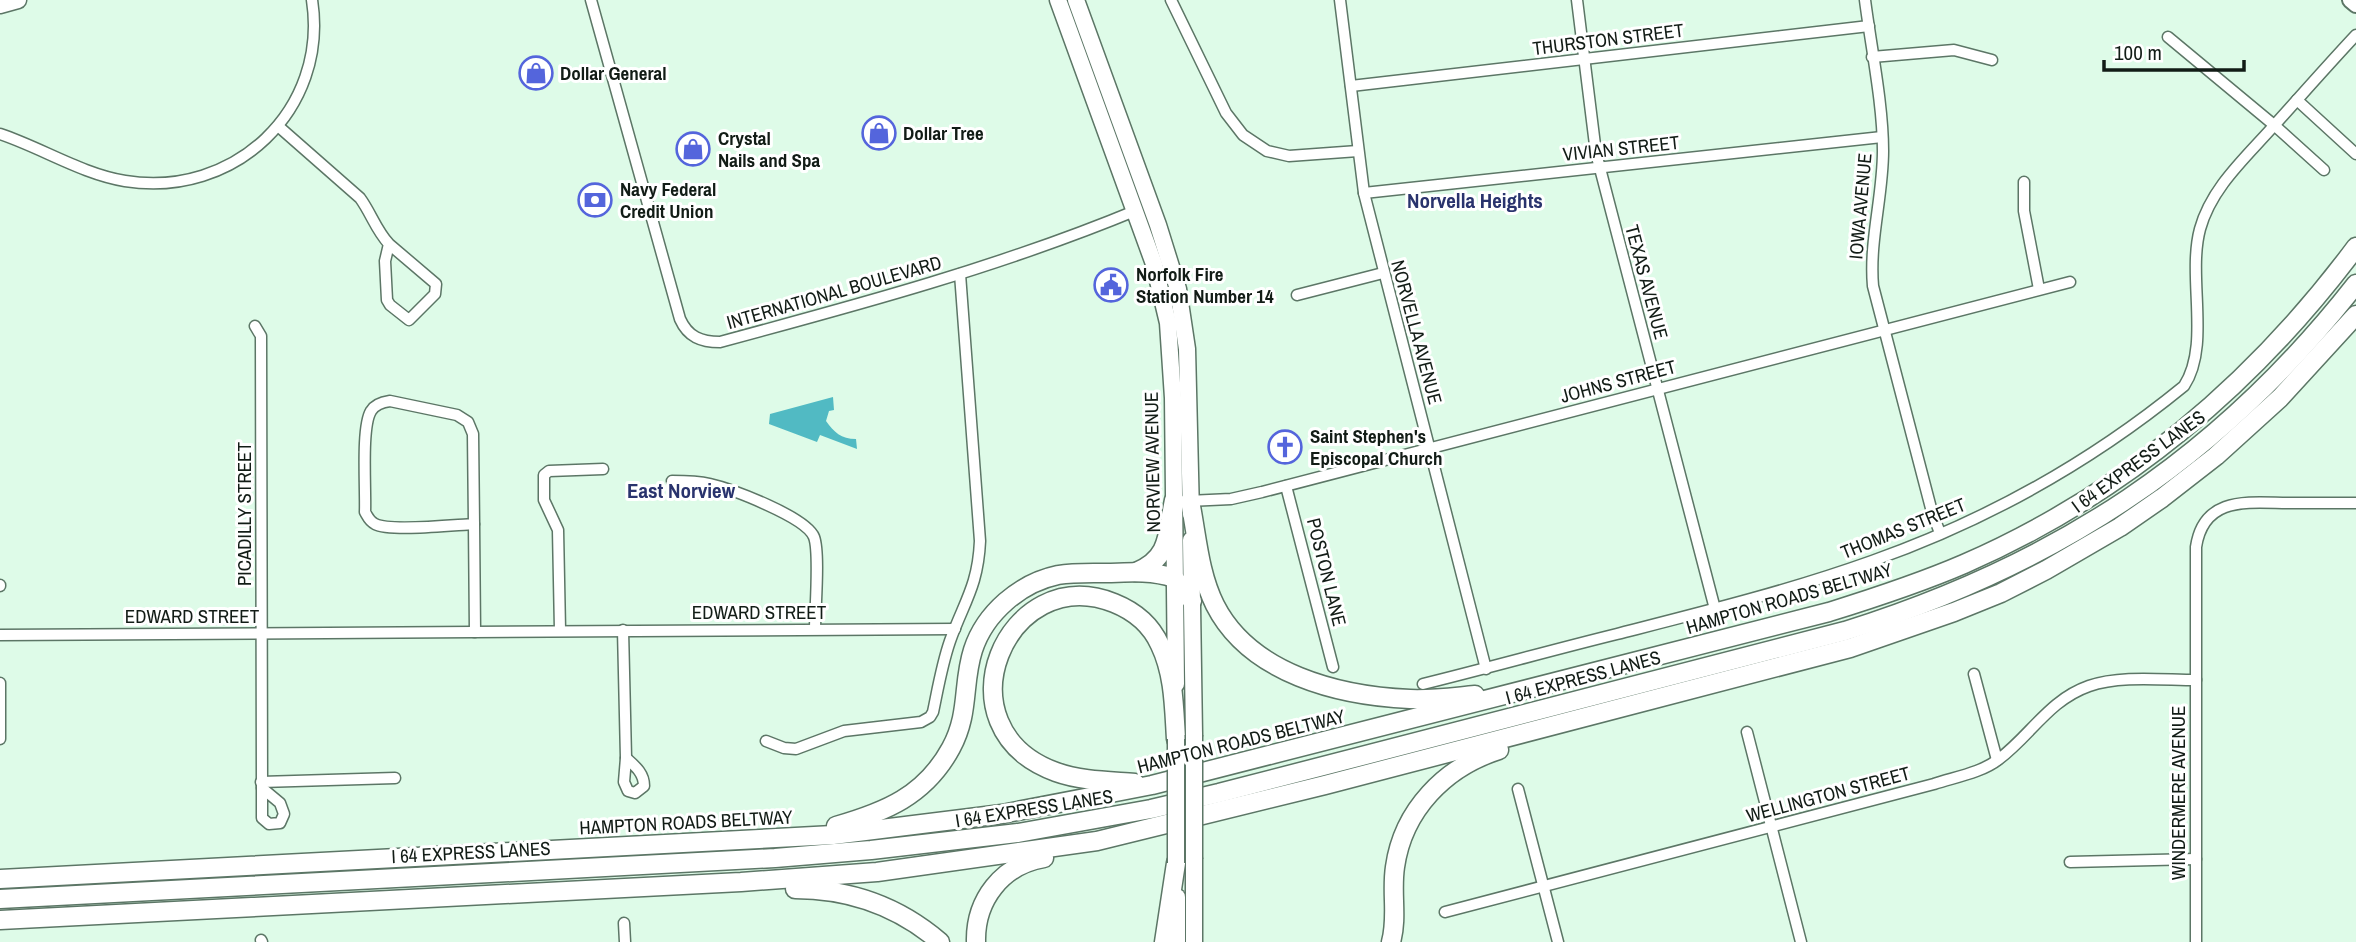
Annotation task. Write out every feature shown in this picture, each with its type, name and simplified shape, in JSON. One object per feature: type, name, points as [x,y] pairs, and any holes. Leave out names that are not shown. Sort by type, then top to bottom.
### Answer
[{"type":"highway","name":"HAMPTON ROADS BELTWAY","points":[[0,878],[795,837],[989,816],[1152,785],[1829,612],[1965,564],[2057,517],[2131,470],[2207,411],[2294,325],[2356,247]]},
{"type":"highway","name":"I 64 EXPRESS LANES","points":[[0,899],[775,858],[947,843],[1018,833],[1151,809],[1219,793],[1845,631],[1943,598],[1993,576],[2079,530],[2133,496],[2225,425],[2264,388],[2298,353],[2356,284]]},
{"type":"highway","points":[[0,920],[877,872],[1097,841],[1530,732],[1850,648],[1954,612],[2012,587],[2120,527],[2216,456],[2280,398],[2356,315]]},
{"type":"highway","points":[[1134,572],[1150,566],[1162,554],[1182,500]]},
{"type":"highway","points":[[1182,500],[1217,608],[1237,636],[1262,657],[1305,678],[1332,687],[1382,696],[1428,699],[1524,691]]},
{"type":"highway","points":[[795,837],[893,807],[928,780],[941,764],[959,732],[967,697],[969,665],[978,637],[996,611],[1011,597],[1036,582],[1072,573],[1134,572],[1174,578],[1192,601]]},
{"type":"highway","points":[[1152,785],[1072,776],[1045,767],[1021,752],[1003,729],[993,702],[993,673],[1002,647],[1010,634],[1028,615],[1054,602],[1082,597],[1122,606],[1149,627],[1162,647],[1185,737]]},
{"type":"highway","points":[[1391,942],[1395,916],[1395,866],[1405,833],[1424,799],[1446,777],[1466,764],[1504,748],[1530,732]]},
{"type":"highway","points":[[976,942],[979,912],[988,894],[1001,878],[1028,861],[1055,856],[1097,841]]},
{"type":"highway","points":[[1164,942],[1176,863]]},
{"type":"highway","points":[[627,887],[729,892],[800,889],[845,893],[894,911],[940,942]]},
{"type":"main road","points":[[0,5],[18,0]]},
{"type":"main road","name":"NORVIEW AVENUE","points":[[1058,0],[1154,264],[1168,323],[1192,601],[1176,863],[1177,942]]},
{"type":"main road","name":"NORVIEW AVENUE","points":[[1076,0],[1151,204],[1173,270],[1184,319],[1187,349],[1182,500],[1174,578],[1194,859],[1194,942]]},
{"type":"main road","points":[[2350,0],[2356,5]]},
{"type":"street","points":[[0,134],[111,178],[166,183],[197,178],[230,166],[278,126],[298,96],[312,56],[315,24],[312,0]]},
{"type":"street","name":"INTERNATIONAL BOULEVARD","points":[[591,0],[680,319],[694,337],[720,342],[960,274]]},
{"type":"street","points":[[1184,0],[1171,1],[1226,113],[1242,135],[1266,151],[1289,156],[1358,150]]},
{"type":"street","name":"NORVELLA AVENUE","points":[[1340,0],[1364,193],[1486,669]]},
{"type":"street","name":"TEXAS AVENUE","points":[[1577,0],[1599,167],[1715,609]]},
{"type":"street","name":"IOWA AVENUE","points":[[1865,0],[1883,162],[1872,269],[1884,330],[1932,512],[1940,533]]},
{"type":"street","name":"THURSTON STREET","points":[[1351,86],[1868,26]]},
{"type":"street","points":[[2274,125],[2356,35]]},
{"type":"street","points":[[2168,37],[2324,170]]},
{"type":"street","points":[[1872,57],[1954,50],[1992,60]]},
{"type":"street","points":[[2297,100],[2356,154]]},
{"type":"street","name":"THOMAS STREET","points":[[1423,684],[1811,582],[1874,560],[1992,510],[2082,460],[2184,386],[2190,377],[2196,358],[2199,233],[2210,203],[2228,177],[2274,125]]},
{"type":"street","points":[[278,126],[360,198],[381,235],[436,284],[435,294],[409,320],[387,300],[385,261],[389,244]]},
{"type":"street","name":"VIVIAN STREET","points":[[1364,193],[1882,137]]},
{"type":"street","points":[[2024,182],[2024,211],[2039,289]]},
{"type":"street","points":[[766,741],[784,748],[796,749],[844,731],[926,720],[933,712],[946,656],[975,583],[979,563],[980,541],[960,274],[1011,258],[1151,204]]},
{"type":"street","points":[[1297,295],[1383,273]]},
{"type":"street","name":"JOHNS STREET","points":[[1182,500],[1231,499],[2070,282]]},
{"type":"street","name":"PICADILLY STREET","points":[[255,326],[261,336],[261,785],[395,778]]},
{"type":"street","points":[[474,524],[387,527],[372,523],[365,512],[366,428],[370,412],[377,405],[390,401],[457,415],[468,422],[473,435],[474,524],[475,632]]},
{"type":"street","points":[[560,630],[558,530],[544,500],[544,475],[550,471],[603,469]]},
{"type":"street","points":[[672,481],[712,484],[779,510],[811,532],[816,546],[815,629]]},
{"type":"street","name":"POSTON LANE","points":[[1286,485],[1333,667]]},
{"type":"street","name":"WINDERMERE AVENUE","points":[[2196,942],[2196,547],[2201,530],[2213,514],[2237,503],[2356,503]]},
{"type":"street","name":"EDWARD STREET","points":[[0,635],[955,629]]},
{"type":"street","points":[[623,630],[626,758]]},
{"type":"street","points":[[1974,674],[1997,760]]},
{"type":"street","name":"WELLINGTON STREET","points":[[1445,912],[1934,784],[1984,768],[1997,760],[2055,704],[2089,686],[2114,681],[2196,680]]},
{"type":"street","points":[[0,682],[0,739]]},
{"type":"street","points":[[1747,732],[1801,942]]},
{"type":"street","points":[[1518,789],[1558,942]]},
{"type":"street","points":[[2070,862],[2196,859]]},
{"type":"street","points":[[624,923],[625,942]]},
{"type":"water","points":[[833,397],[834,410],[829,411],[826,421],[838,434],[856,439],[857,449],[820,435],[817,442],[769,424],[770,414]]},
{"type":"place","name":"Dollar General","points":[[536,73]]},
{"type":"place","name":"Dollar Tree","points":[[879,133]]},
{"type":"place","name":"Crystal Nails and Spa","points":[[693,149]]},
{"type":"place","name":"Navy Federal Credit Union","points":[[595,200]]},
{"type":"place","name":"Norfolk Fire Station Number 14","points":[[1111,285]]},
{"type":"place","name":"Saint Stephen's Episcopal Church","points":[[1285,447]]},
{"type":"district","name":"Norvella Heights","points":[[1475,200]]},
{"type":"district","name":"East Norview","points":[[681,490]]}]
